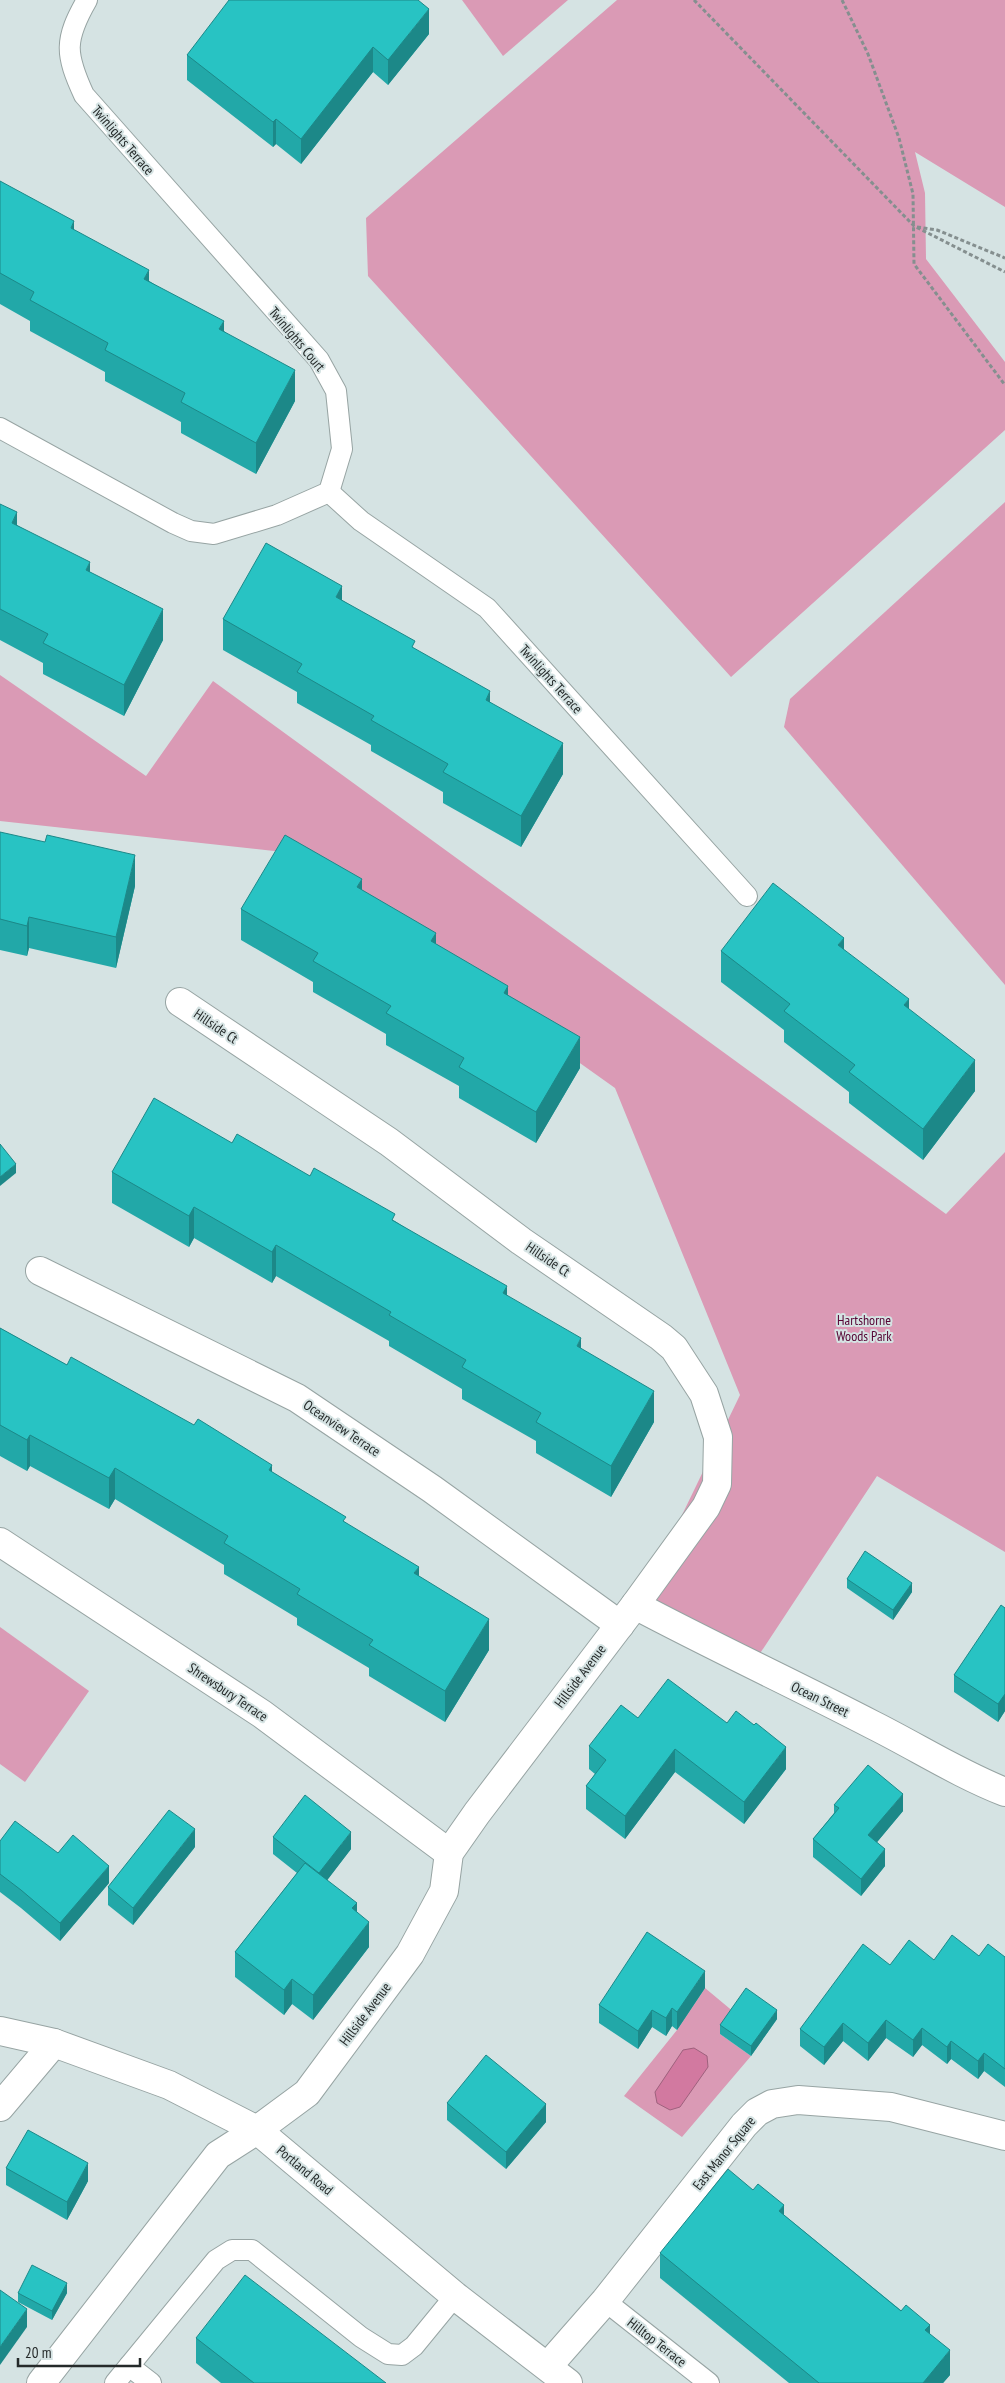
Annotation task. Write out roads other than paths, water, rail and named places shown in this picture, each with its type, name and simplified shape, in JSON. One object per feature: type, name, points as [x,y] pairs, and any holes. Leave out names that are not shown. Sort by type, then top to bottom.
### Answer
[{"type":"street","name":"Hillside Ct","points":[[180,1002],[389,1142],[521,1241],[674,1348],[704,1394],[714,1419],[718,1438],[719,1471],[717,1484],[706,1507],[628,1615]]},
{"type":"street","name":"Oceanview Terrace","points":[[40,1271],[297,1398],[432,1489],[628,1615]]},
{"type":"street","name":"Shrewsbury Terrace","points":[[0,1542],[262,1714],[449,1853]]},
{"type":"street","name":"Ocean Street","points":[[628,1615],[712,1646],[874,1725],[977,1781],[1005,1792]]},
{"type":"street","name":"Hillside Avenue","points":[[41,2383],[218,2154],[257,2130],[307,2093],[410,1954],[444,1891],[449,1853],[477,1813],[628,1615]]},
{"type":"street","name":"Portland Road","points":[[0,2031],[54,2042],[169,2085],[257,2130],[455,2296],[558,2375]]},
{"type":"street","points":[[0,2107],[54,2042]]},
{"type":"street","name":"East Manor Square","points":[[558,2375],[606,2301],[744,2125],[757,2112],[772,2104],[798,2100],[891,2107],[1005,2136]]},
{"type":"lane","name":"Twinlights Terrace","points":[[87,0],[76,18],[69,42],[72,68],[84,95],[230,260]]},
{"type":"lane","name":"Twinlights Court","points":[[230,260],[319,360],[336,391],[342,448],[329,492]]},
{"type":"lane","points":[[0,428],[191,531],[214,534],[277,516],[329,492]]},
{"type":"lane","name":"Twinlights Terrace","points":[[329,492],[361,522],[487,608],[747,896]]},
{"type":"lane","points":[[115,2383],[216,2260],[232,2250],[252,2250],[361,2338],[388,2354],[402,2355],[414,2346],[455,2296]]},
{"type":"lane","name":"Hilltop Terrace","points":[[606,2301],[709,2383]]},
{"type":"lane","points":[[129,2366],[151,2383]]},
{"type":"park label","name":"Hartshorne Woods Park","points":[[864,1328]]}]
